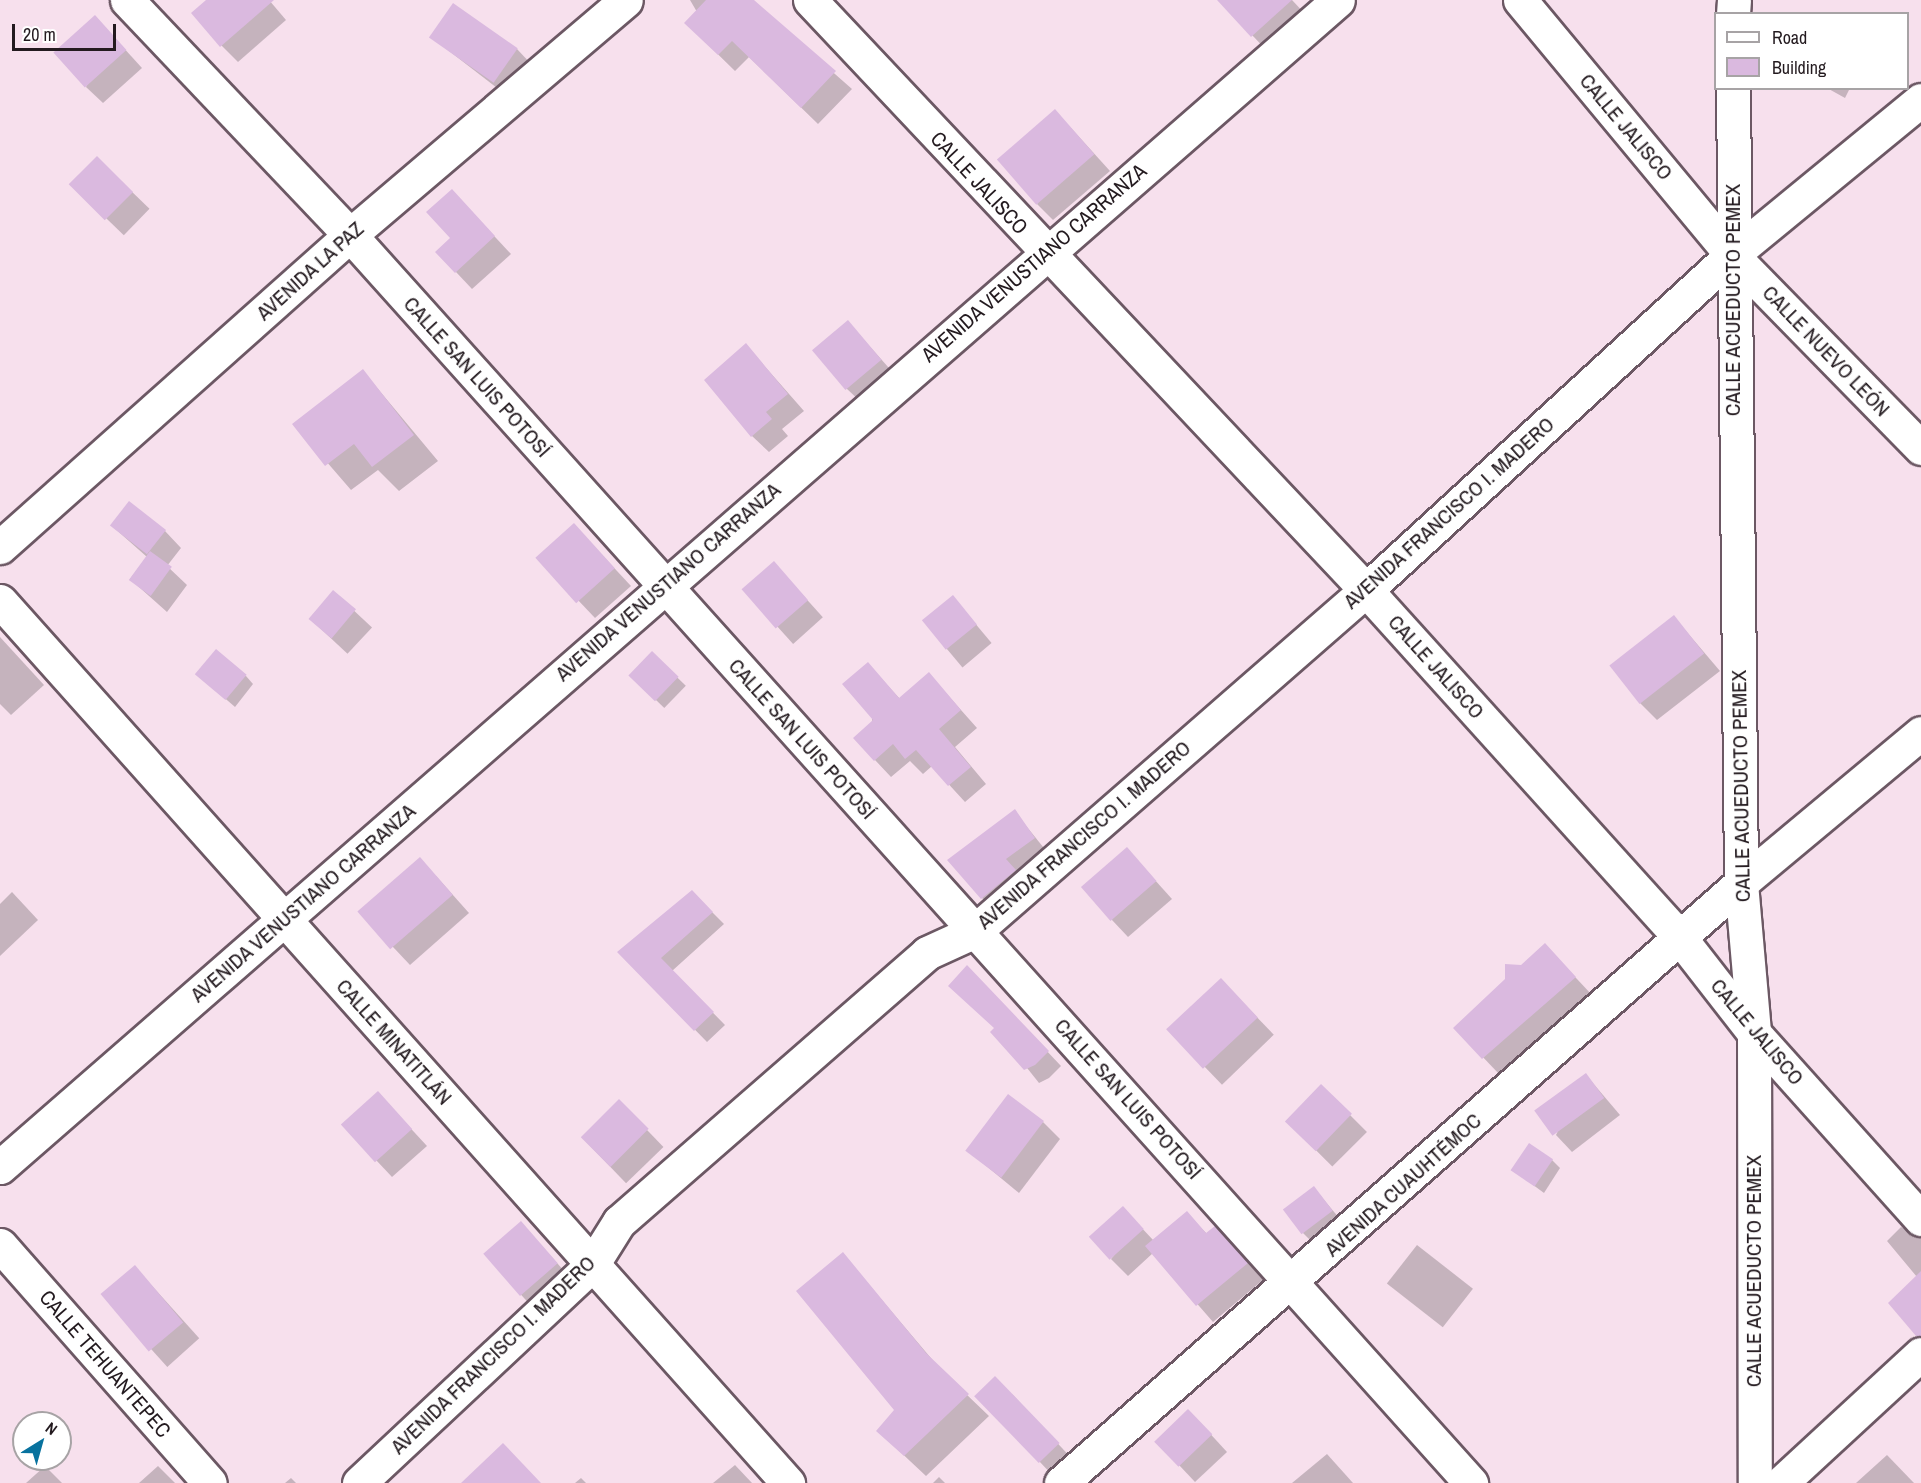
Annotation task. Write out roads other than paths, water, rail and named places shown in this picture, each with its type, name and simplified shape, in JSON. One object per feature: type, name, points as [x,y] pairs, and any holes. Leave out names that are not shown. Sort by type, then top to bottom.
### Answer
[{"type":"street","name":"CALLE SAN LUIS POTOSÍ","points":[[127,0],[350,235],[1293,1282],[1471,1483]]},
{"type":"street","name":"AVENIDA LA PAZ","points":[[0,548],[350,235],[626,0]]},
{"type":"street","name":"CALLE JALISCO","points":[[810,0],[1044,254],[1366,590],[1680,938],[1754,1034],[1921,1219]]},
{"type":"street","name":"AVENIDA VENUSTIANO CARRANZA","points":[[0,1167],[1044,254],[1338,0]]},
{"type":"street","name":"CALLE JALISCO","points":[[1520,0],[1732,255]]},
{"type":"street","name":"CALLE ACUEDUCTO PEMEX","points":[[1733,90],[1732,255],[1741,883],[1754,1034],[1755,1483]]},
{"type":"street","name":"AVENIDA FRANCISCO I. MADERO","points":[[359,1483],[592,1265],[619,1222],[918,960],[975,931],[1366,590],[1732,255],[1921,100]]},
{"type":"street","name":"CALLE NUEVO LEÓN","points":[[1732,255],[1921,448]]},
{"type":"street","name":"CALLE MINATITLÁN","points":[[0,601],[788,1483]]},
{"type":"street","name":"AVENIDA CUAUHTÉMOC","points":[[1061,1483],[1293,1282],[1741,883],[1921,733]]},
{"type":"street","name":"CALLE TEHUANTEPEC","points":[[0,1245],[210,1483]]},
{"type":"street","points":[[1781,1483],[1921,1354]]}]
